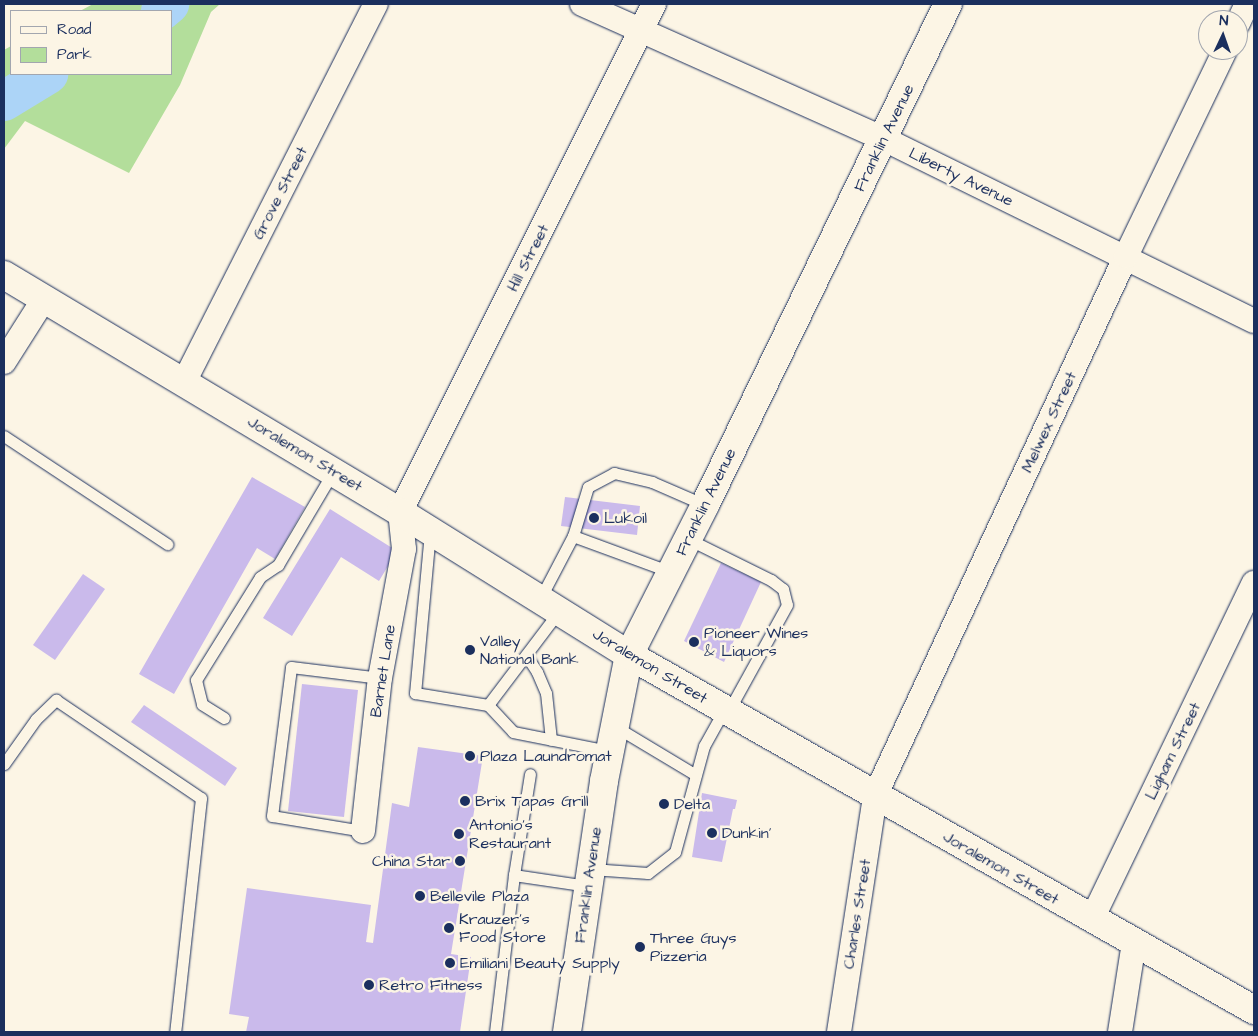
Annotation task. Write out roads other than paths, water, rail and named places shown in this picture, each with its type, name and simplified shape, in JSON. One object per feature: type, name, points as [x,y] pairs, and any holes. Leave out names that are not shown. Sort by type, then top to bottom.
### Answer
[{"type":"street","name":"Grove Street","points":[[184,382],[376,4]]},
{"type":"street","name":"Liberty Avenue","points":[[582,4],[642,29],[884,139],[1126,256],[1254,321]]},
{"type":"street","name":"Hill Street","points":[[400,512],[654,4]]},
{"type":"street","name":"Franklin Avenue","points":[[567,1032],[611,738],[629,655],[705,506],[948,4]]},
{"type":"street","name":"Melwex Street","points":[[875,796],[1126,256],[1220,60]]},
{"type":"street","name":"Joralemon Street","points":[[4,274],[430,530],[629,655],[1254,1010]]},
{"type":"street","points":[[4,362],[44,299]]},
{"type":"street","name":"Barnet Lane","points":[[363,832],[380,678],[404,549],[400,512]]},
{"type":"street","name":"Ligham Street","points":[[1092,919],[1254,583]]},
{"type":"street","name":"Charles Street","points":[[839,1032],[875,796]]},
{"type":"street","points":[[1120,1032],[1134,943]]},
{"type":"lane","points":[[4,436],[167,544]]},
{"type":"lane","points":[[224,718],[202,704],[196,680],[260,577],[278,565],[333,472]]},
{"type":"lane","points":[[488,705],[526,655],[549,605],[588,487],[614,473],[652,482],[705,506]]},
{"type":"lane","points":[[430,530],[415,693],[488,705],[513,732],[551,740],[611,738],[696,775]]},
{"type":"lane","points":[[573,536],[671,572]]},
{"type":"lane","points":[[514,874],[590,877],[648,873],[675,852],[704,746],[787,605],[783,589],[771,580],[688,539]]},
{"type":"lane","points":[[526,655],[537,672],[546,693],[551,740]]},
{"type":"lane","points":[[363,832],[272,816],[291,667],[380,678]]},
{"type":"lane","points":[[4,764],[36,719],[56,700],[201,798],[175,1032]]},
{"type":"lane","points":[[495,1032],[514,874],[530,774]]},
{"type":"waterway","points":[[162,10],[169,4]]},
{"type":"waterway","points":[[4,101],[46,75]]},
{"type":"place","name":"Lukoil","points":[[594,518]]},
{"type":"place","name":"Pioneer Wines & Liquors","points":[[694,642]]},
{"type":"place","name":"Valley National Bank","points":[[470,650]]},
{"type":"place","name":"Plaza Laundromat","points":[[470,756]]},
{"type":"place","name":"Brix Tapas Grill","points":[[465,801]]},
{"type":"place","name":"Delta","points":[[664,804]]},
{"type":"place","name":"Dunkin'","points":[[712,833]]},
{"type":"place","name":"Antonio's Restaurant","points":[[459,834]]},
{"type":"place","name":"China Star","points":[[460,861]]},
{"type":"place","name":"Bellevile Plaza","points":[[420,896]]},
{"type":"place","name":"Krauzer's Food Store","points":[[449,928]]},
{"type":"place","name":"Three Guys Pizzeria","points":[[640,947]]},
{"type":"place","name":"Emiliani Beauty Supply","points":[[450,963]]},
{"type":"place","name":"Retro Fitness","points":[[369,985]]}]
